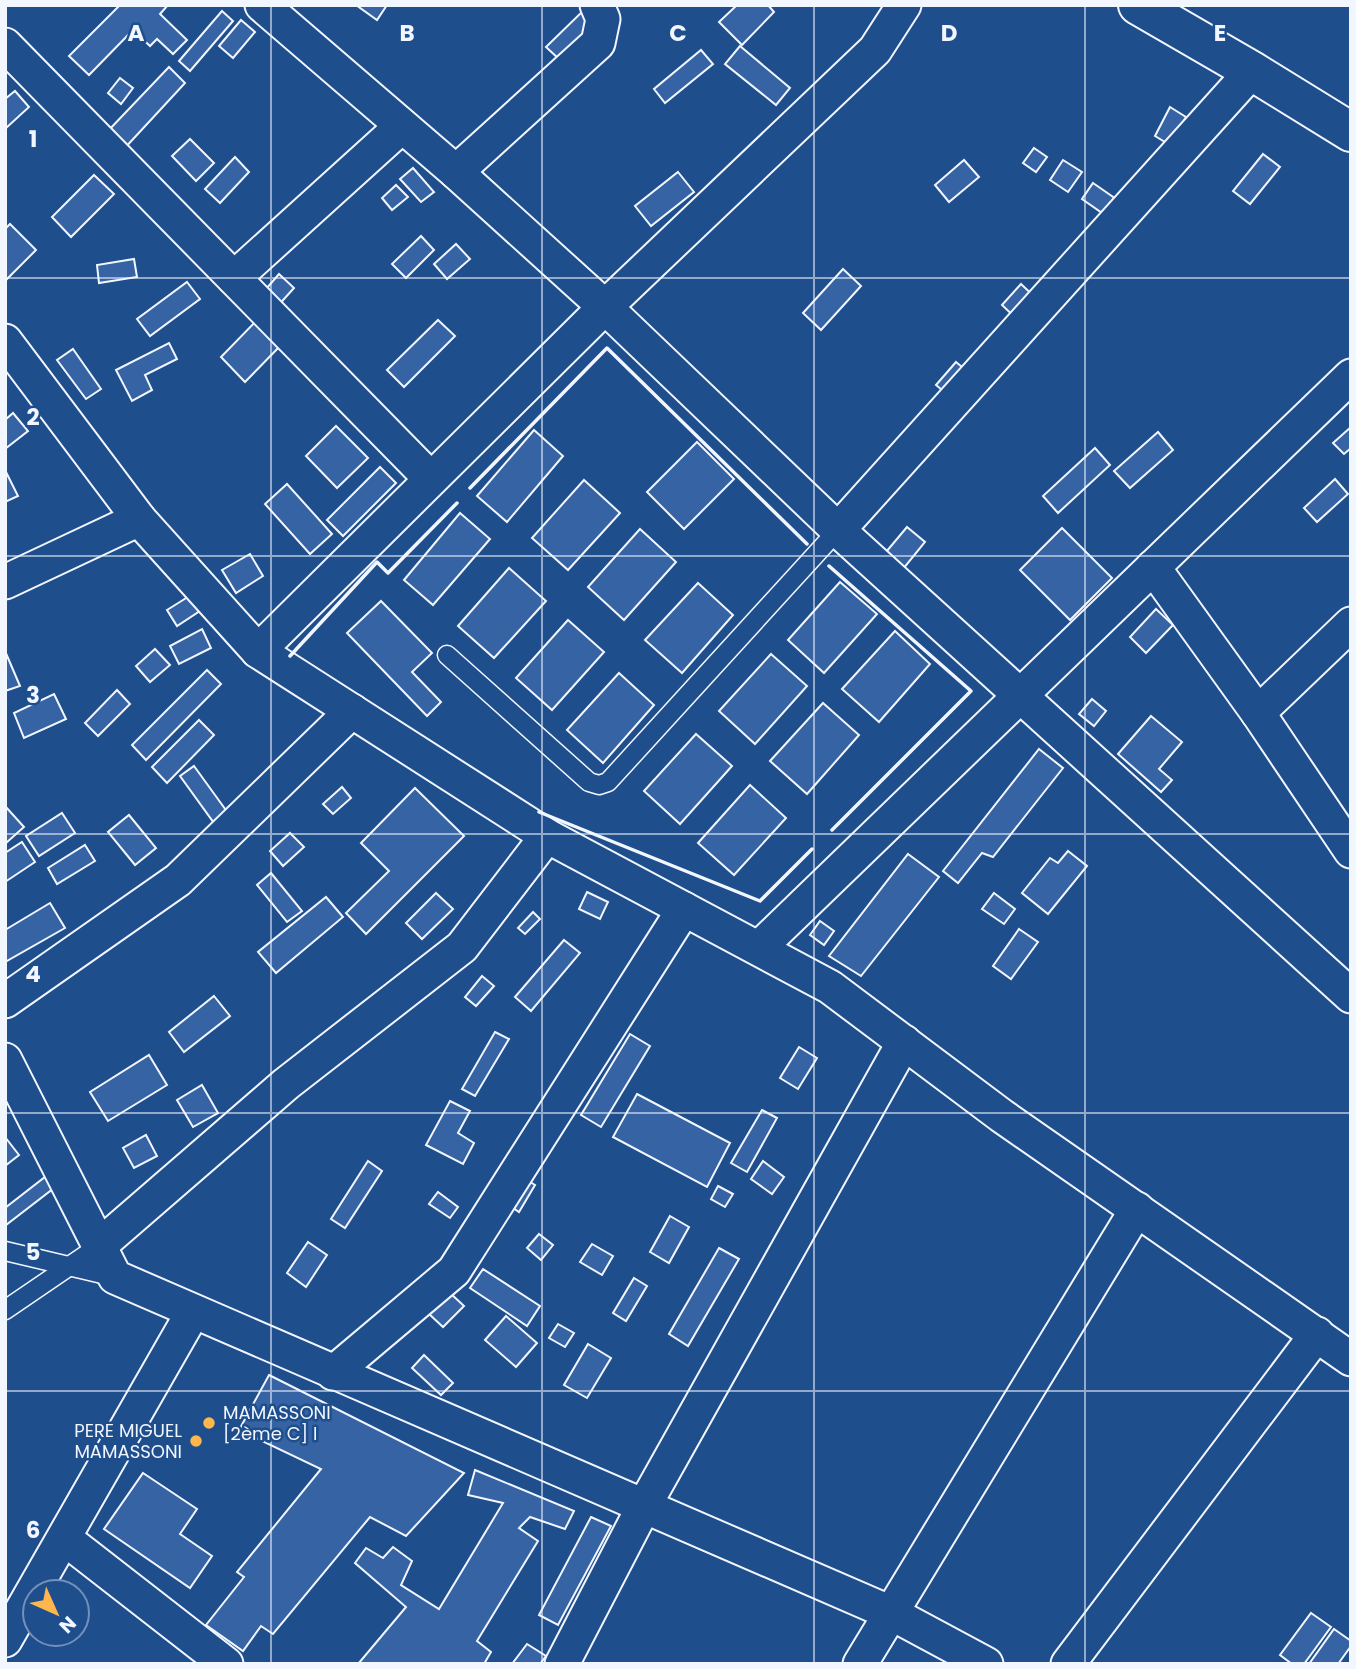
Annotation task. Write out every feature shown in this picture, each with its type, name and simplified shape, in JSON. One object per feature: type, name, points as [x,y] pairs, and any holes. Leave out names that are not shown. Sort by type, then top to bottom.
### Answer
[{"type":"street","points":[[262,5],[456,172],[604,307],[838,530],[1351,996]]},
{"type":"street","points":[[456,172],[598,43],[603,19],[597,5]]},
{"type":"street","points":[[258,651],[604,307],[875,50],[904,5]]},
{"type":"street","points":[[1138,5],[1351,132]]},
{"type":"street","points":[[5,45],[431,479]]},
{"type":"street","points":[[838,530],[1252,71]]},
{"type":"street","points":[[234,278],[402,126]]},
{"type":"street","points":[[5,341],[139,519],[258,651],[547,836],[830,986],[1002,1116],[1351,1359]]},
{"type":"street","points":[[759,948],[1351,376]]},
{"type":"street","points":[[5,582],[139,519]]},
{"type":"street","points":[[1153,567],[1258,713],[1351,851]]},
{"type":"street","points":[[1258,713],[1351,624]]},
{"type":"street","points":[[5,1001],[178,880],[352,711]]},
{"type":"street","points":[[99,1246],[286,1084],[462,947],[547,836]]},
{"type":"street","points":[[333,1373],[454,1271],[684,909]]},
{"type":"street","points":[[562,1664],[644,1506],[904,1042]]},
{"type":"street","points":[[5,1060],[115,1277],[891,1613],[986,1664]]},
{"type":"street","points":[[860,1664],[1137,1209]]},
{"type":"street","points":[[5,1640],[193,1312]]},
{"type":"street","points":[[1068,1664],[1317,1335]]},
{"type":"street","points":[[64,1538],[226,1664]]},
{"type":"lane","points":[[447,655],[589,782],[598,785],[608,782],[838,530]]},
{"type":"lane","points":[[5,1310],[99,1246]]},
{"type":"lane","points":[[5,1251],[115,1277]]},
{"type":"building","points":[[120,5],[168,5],[160,14],[187,40],[173,54],[157,39],[150,46],[133,30],[89,75],[69,56]]},
{"type":"building","points":[[356,5],[387,5],[377,20]]},
{"type":"building","points":[[589,5],[602,16],[559,59],[546,47]]},
{"type":"building","points":[[737,5],[768,5],[774,12],[742,45],[719,22]]},
{"type":"building","points":[[222,11],[233,21],[190,71],[179,61]]},
{"type":"building","points":[[241,20],[255,32],[233,58],[219,46]]},
{"type":"building","points":[[740,46],[790,88],[776,105],[725,64]]},
{"type":"building","points":[[701,50],[713,64],[665,103],[654,89]]},
{"type":"building","points":[[169,67],[185,83],[123,150],[106,133]]},
{"type":"building","points":[[120,78],[133,88],[121,104],[108,93]]},
{"type":"building","points":[[15,91],[29,107],[5,129],[5,99]]},
{"type":"building","points":[[1170,107],[1186,117],[1170,145],[1155,136]]},
{"type":"building","points":[[190,139],[214,163],[196,181],[172,156]]},
{"type":"building","points":[[1034,148],[1047,157],[1036,172],[1023,163]]},
{"type":"building","points":[[1263,154],[1280,167],[1250,204],[1233,191]]},
{"type":"building","points":[[235,157],[249,172],[220,203],[205,189]]},
{"type":"building","points":[[964,160],[979,177],[949,202],[935,185]]},
{"type":"building","points":[[1063,160],[1082,172],[1068,192],[1050,180]]},
{"type":"building","points":[[413,168],[434,192],[421,202],[400,179]]},
{"type":"building","points":[[678,172],[694,192],[651,226],[635,206]]},
{"type":"building","points":[[94,175],[114,194],[71,237],[52,217]]},
{"type":"building","points":[[1093,183],[1116,199],[1105,215],[1082,199]]},
{"type":"building","points":[[396,185],[408,197],[392,210],[382,198]]},
{"type":"building","points":[[10,224],[36,250],[5,281],[5,229]]},
{"type":"building","points":[[421,236],[434,250],[406,278],[392,264]]},
{"type":"building","points":[[456,244],[470,259],[447,279],[434,264]]},
{"type":"building","points":[[134,259],[137,277],[99,283],[97,265]]},
{"type":"building","points":[[843,269],[861,286],[821,330],[803,313]]},
{"type":"building","points":[[279,274],[294,288],[275,309],[260,296]]},
{"type":"building","points":[[187,282],[200,299],[150,336],[137,319]]},
{"type":"building","points":[[1021,284],[1038,300],[1019,321],[1002,305]]},
{"type":"building","points":[[261,316],[285,341],[245,382],[221,357]]},
{"type":"building","points":[[438,320],[455,336],[404,387],[387,370]]},
{"type":"building","points":[[169,343],[177,359],[145,375],[152,390],[132,401],[116,370]]},
{"type":"building","points":[[73,349],[101,389],[86,399],[57,360]]},
{"type":"building","points":[[956,362],[968,372],[948,395],[936,385]]},
{"type":"building","points":[[13,413],[28,431],[5,449],[5,420]]},
{"type":"building","points":[[336,426],[368,458],[337,488],[306,456]]},
{"type":"building","points":[[1351,427],[1351,448],[1344,454],[1333,443]]},
{"type":"building","points":[[534,430],[563,456],[507,522],[477,496]]},
{"type":"building","points":[[1158,432],[1173,450],[1130,488],[1114,471]]},
{"type":"building","points":[[697,442],[734,479],[684,529],[647,492]]},
{"type":"building","points":[[1095,448],[1110,465],[1058,513],[1043,496]]},
{"type":"building","points":[[380,467],[396,483],[343,536],[327,520]]},
{"type":"building","points":[[5,470],[18,496],[5,502]]},
{"type":"building","points":[[1335,479],[1348,494],[1317,522],[1304,508]]},
{"type":"building","points":[[584,480],[620,513],[568,570],[532,538]]},
{"type":"building","points":[[287,484],[332,534],[310,554],[265,504]]},
{"type":"building","points":[[460,513],[490,539],[433,605],[404,580]]},
{"type":"building","points":[[907,527],[925,542],[899,574],[881,558]]},
{"type":"building","points":[[1062,528],[1112,578],[1070,620],[1020,570]]},
{"type":"building","points":[[640,529],[676,562],[624,620],[588,587]]},
{"type":"building","points":[[250,554],[263,576],[236,593],[222,570]]},
{"type":"building","points":[[509,568],[546,601],[494,658],[458,626]]},
{"type":"building","points":[[840,582],[877,614],[824,673],[788,640]]},
{"type":"building","points":[[698,583],[733,615],[682,673],[645,640]]},
{"type":"building","points":[[199,590],[209,605],[177,626],[167,610]]},
{"type":"building","points":[[381,601],[432,653],[412,672],[441,702],[427,716],[347,633]]},
{"type":"building","points":[[1156,609],[1173,625],[1146,653],[1130,637]]},
{"type":"building","points":[[568,620],[604,652],[552,710],[516,678]]},
{"type":"building","points":[[202,629],[211,648],[179,664],[170,646]]},
{"type":"building","points":[[895,631],[930,664],[879,722],[842,689]]},
{"type":"building","points":[[155,649],[170,665],[150,682],[136,666]]},
{"type":"building","points":[[5,651],[20,686],[5,691]]},
{"type":"building","points":[[771,654],[807,686],[755,744],[719,711]]},
{"type":"building","points":[[207,670],[221,684],[146,760],[132,745]]},
{"type":"building","points":[[619,673],[654,705],[603,763],[567,730]]},
{"type":"building","points":[[117,690],[130,704],[98,736],[85,723]]},
{"type":"building","points":[[54,694],[66,719],[24,738],[14,713]]},
{"type":"building","points":[[1092,699],[1106,711],[1094,726],[1079,714]]},
{"type":"building","points":[[823,703],[859,735],[807,794],[770,761]]},
{"type":"building","points":[[1151,716],[1182,742],[1159,769],[1172,780],[1161,792],[1118,754]]},
{"type":"building","points":[[199,720],[214,735],[167,783],[152,767]]},
{"type":"building","points":[[696,734],[732,766],[680,824],[644,791]]},
{"type":"building","points":[[1039,749],[1063,768],[993,857],[982,853],[958,883],[943,871]]},
{"type":"building","points":[[194,766],[228,813],[214,823],[180,776]]},
{"type":"building","points":[[750,785],[786,818],[734,875],[698,843]]},
{"type":"building","points":[[342,787],[351,798],[333,814],[323,804]]},
{"type":"building","points":[[415,788],[464,836],[366,934],[346,913],[389,871],[361,843]]},
{"type":"building","points":[[5,806],[24,827],[6,843],[5,843]]},
{"type":"building","points":[[62,813],[75,833],[39,856],[26,836]]},
{"type":"building","points":[[129,815],[156,848],[135,865],[108,832]]},
{"type":"building","points":[[290,833],[304,847],[283,866],[270,851]]},
{"type":"building","points":[[22,842],[35,862],[5,882],[5,853]]},
{"type":"building","points":[[85,845],[95,861],[57,884],[48,868]]},
{"type":"building","points":[[1068,851],[1087,866],[1048,914],[1022,893],[1050,858],[1058,863]]},
{"type":"building","points":[[908,854],[939,877],[861,976],[829,956]]},
{"type":"building","points":[[271,873],[302,911],[287,922],[257,885]]},
{"type":"building","points":[[587,892],[608,902],[600,919],[579,909]]},
{"type":"building","points":[[436,893],[453,909],[422,939],[406,923]]},
{"type":"building","points":[[994,893],[1015,909],[1004,924],[982,909]]},
{"type":"building","points":[[326,897],[343,917],[276,973],[258,952]]},
{"type":"building","points":[[50,903],[65,928],[5,962],[5,930]]},
{"type":"building","points":[[533,912],[540,919],[525,934],[518,928]]},
{"type":"building","points":[[820,921],[834,931],[824,945],[810,935]]},
{"type":"building","points":[[1019,929],[1038,942],[1011,979],[993,966]]},
{"type":"building","points":[[564,940],[580,953],[531,1011],[515,997]]},
{"type":"building","points":[[482,976],[494,986],[476,1006],[465,997]]},
{"type":"building","points":[[214,996],[230,1016],[184,1052],[169,1032]]},
{"type":"building","points":[[495,1032],[509,1039],[475,1096],[462,1089]]},
{"type":"building","points":[[630,1034],[650,1046],[601,1127],[581,1115]]},
{"type":"building","points":[[799,1047],[817,1058],[798,1089],[780,1078]]},
{"type":"building","points":[[149,1055],[167,1085],[108,1121],[90,1092]]},
{"type":"building","points":[[202,1085],[218,1113],[193,1127],[177,1100]]},
{"type":"building","points":[[637,1094],[730,1143],[707,1187],[613,1137]]},
{"type":"building","points":[[450,1101],[470,1111],[458,1133],[474,1143],[463,1164],[426,1145]]},
{"type":"building","points":[[762,1110],[777,1118],[747,1172],[731,1163]]},
{"type":"building","points":[[146,1135],[157,1156],[134,1168],[123,1148]]},
{"type":"building","points":[[5,1137],[19,1155],[5,1166]]},
{"type":"building","points":[[368,1161],[382,1171],[345,1228],[331,1219]]},
{"type":"building","points":[[763,1161],[784,1177],[772,1194],[751,1179]]},
{"type":"building","points":[[519,1175],[535,1185],[519,1212],[503,1201]]},
{"type":"building","points":[[45,1177],[54,1188],[6,1225],[5,1208]]},
{"type":"building","points":[[718,1186],[733,1194],[725,1207],[711,1199]]},
{"type":"building","points":[[438,1192],[458,1207],[450,1218],[429,1204]]},
{"type":"building","points":[[670,1216],[689,1227],[669,1263],[650,1252]]},
{"type":"building","points":[[539,1234],[553,1245],[541,1260],[527,1248]]},
{"type":"building","points":[[308,1242],[327,1255],[306,1287],[287,1273]]},
{"type":"building","points":[[592,1244],[613,1256],[602,1275],[580,1262]]},
{"type":"building","points":[[719,1248],[739,1259],[688,1346],[669,1334]]},
{"type":"building","points":[[483,1269],[540,1306],[527,1326],[470,1288]]},
{"type":"building","points":[[634,1278],[647,1286],[626,1321],[613,1313]]},
{"type":"building","points":[[449,1292],[464,1306],[443,1327],[428,1313]]},
{"type":"building","points":[[506,1316],[537,1343],[516,1367],[485,1340]]},
{"type":"building","points":[[558,1324],[574,1333],[565,1347],[549,1338]]},
{"type":"building","points":[[588,1344],[611,1358],[587,1398],[564,1385]]},
{"type":"building","points":[[424,1355],[453,1383],[441,1395],[412,1368]]},
{"type":"building","points":[[269,1375],[464,1473],[406,1536],[370,1517],[273,1634],[261,1626],[243,1651],[206,1625],[244,1577],[237,1572],[321,1469],[239,1430]]},
{"type":"building","points":[[475,1470],[574,1511],[565,1529],[530,1517],[519,1528],[538,1541],[477,1641],[491,1652],[484,1664],[358,1664],[406,1607],[355,1563],[366,1548],[383,1558],[393,1547],[412,1561],[401,1585],[439,1609],[503,1503],[468,1495]]},
{"type":"building","points":[[143,1473],[197,1509],[180,1534],[212,1556],[190,1588],[104,1529]]},
{"type":"building","points":[[591,1517],[611,1526],[558,1625],[539,1615]]},
{"type":"building","points":[[1311,1613],[1331,1627],[1304,1664],[1292,1664],[1280,1655]]},
{"type":"building","points":[[1334,1629],[1351,1641],[1351,1646],[1338,1664],[1309,1664]]},
{"type":"building","points":[[527,1644],[546,1656],[540,1664],[512,1664]]},
{"type":"wall","points":[[470,488],[607,348],[807,544]]},
{"type":"wall","points":[[290,656],[377,562],[388,573],[457,503]]},
{"type":"wall","points":[[829,566],[971,691],[832,830]]},
{"type":"wall","points":[[539,812],[760,901],[812,849]]},
{"type":"place","name":"MAMASSONI [2ème C] I","points":[[209,1423]]},
{"type":"place","name":"PERE MIGUEL MAMASSONI","points":[[196,1441]]}]
